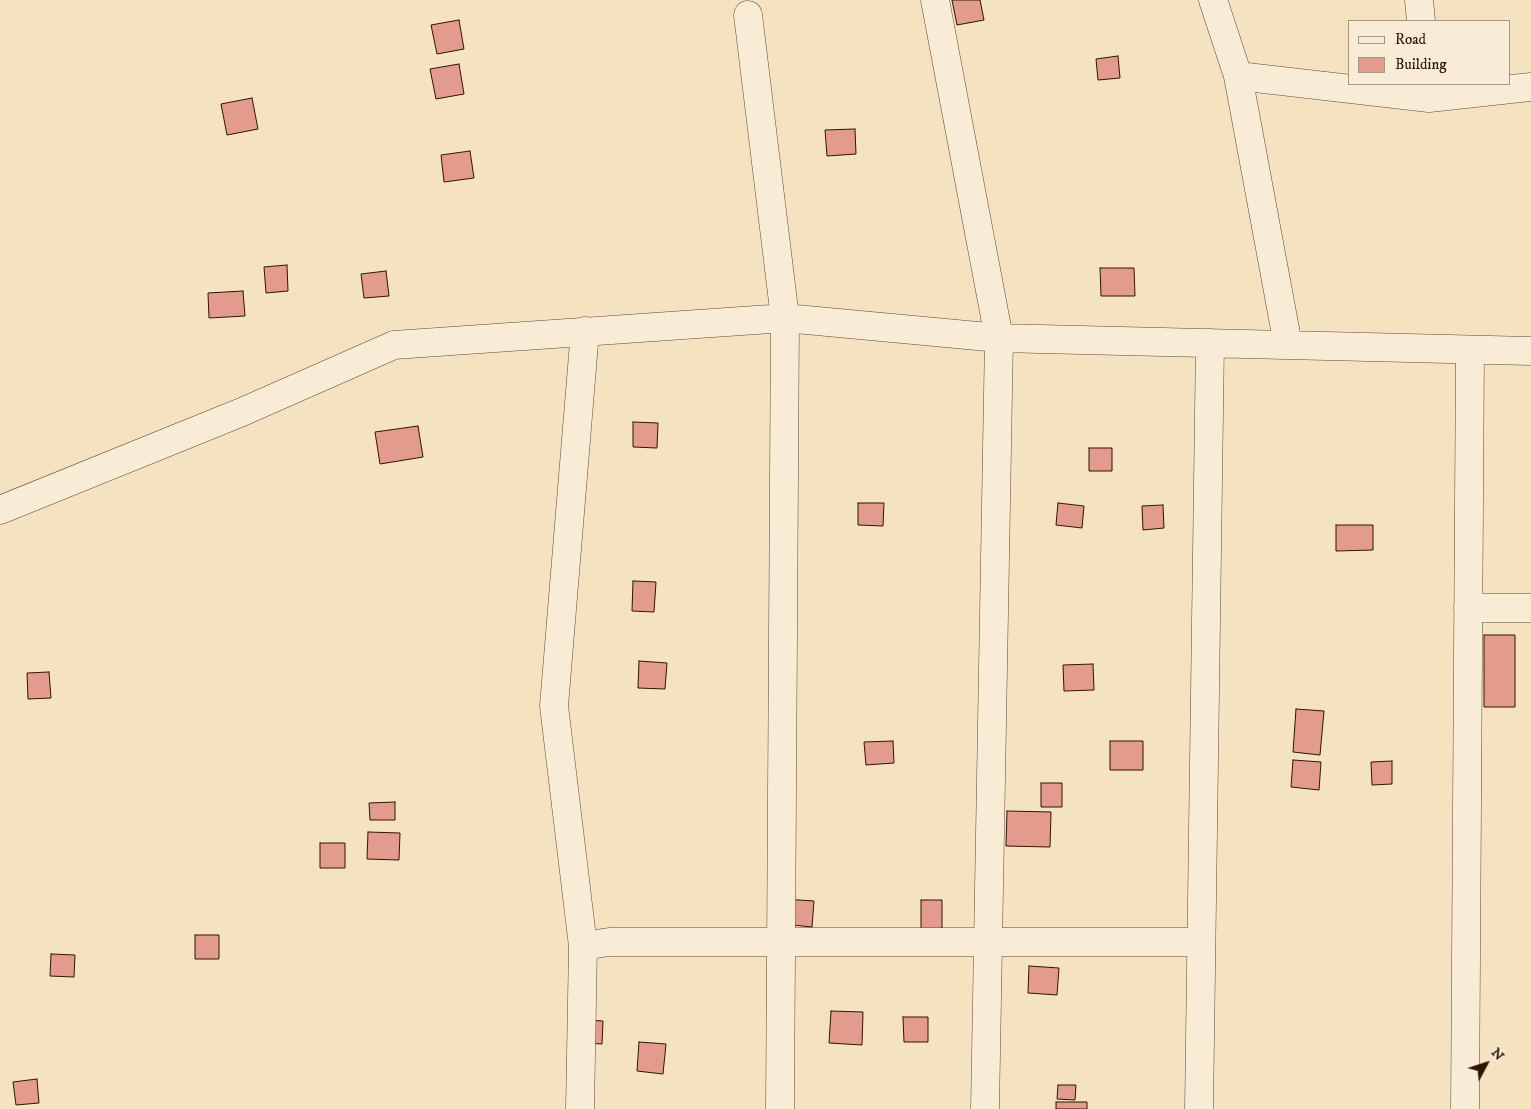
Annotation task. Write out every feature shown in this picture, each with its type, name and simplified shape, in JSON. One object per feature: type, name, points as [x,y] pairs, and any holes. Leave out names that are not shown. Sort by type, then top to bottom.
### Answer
[{"type":"street","points":[[936,0],[999,338],[985,1109]]},
{"type":"street","points":[[1213,0],[1238,76],[1288,345]]},
{"type":"street","points":[[1419,0],[1421,20]]},
{"type":"street","points":[[748,15],[785,318],[780,1109]]},
{"type":"street","points":[[1238,76],[1348,85]]},
{"type":"street","points":[[1353,85],[1429,91],[1531,87]]},
{"type":"street","points":[[0,510],[242,412],[394,345],[785,318],[999,338],[1531,351]]},
{"type":"street","points":[[580,1109],[583,946],[554,706],[585,331]]},
{"type":"street","points":[[1199,1109],[1210,343]]},
{"type":"street","points":[[1465,1109],[1470,350]]},
{"type":"street","points":[[1468,608],[1531,608]]},
{"type":"street","points":[[583,946],[610,942],[1201,942]]},
{"type":"building","points":[[952,0],[980,0],[984,20],[957,25]]},
{"type":"building","points":[[459,20],[464,49],[437,54],[431,25]]},
{"type":"building","points":[[1118,56],[1120,78],[1098,80],[1096,59]]},
{"type":"building","points":[[459,64],[464,94],[436,99],[430,69]]},
{"type":"building","points":[[252,98],[258,129],[227,135],[221,104]]},
{"type":"building","points":[[855,129],[856,154],[827,156],[825,130]]},
{"type":"building","points":[[470,151],[474,178],[444,182],[441,155]]},
{"type":"building","points":[[287,265],[288,291],[266,293],[264,267]]},
{"type":"building","points":[[1100,268],[1134,268],[1135,296],[1101,296]]},
{"type":"building","points":[[386,271],[389,296],[364,298],[361,274]]},
{"type":"building","points":[[243,291],[245,316],[209,318],[208,293]]},
{"type":"building","points":[[633,422],[658,423],[657,448],[633,447]]},
{"type":"building","points":[[418,426],[423,457],[380,464],[375,432]]},
{"type":"building","points":[[1089,448],[1112,448],[1112,471],[1089,471]]},
{"type":"building","points":[[858,503],[884,503],[883,526],[858,525]]},
{"type":"building","points":[[1058,503],[1084,506],[1082,528],[1056,525]]},
{"type":"building","points":[[1163,505],[1164,528],[1143,530],[1142,506]]},
{"type":"building","points":[[1336,525],[1373,525],[1373,550],[1336,551]]},
{"type":"building","points":[[633,581],[656,582],[654,612],[632,611]]},
{"type":"building","points":[[1484,635],[1515,635],[1515,707],[1484,707]]},
{"type":"building","points":[[639,661],[667,663],[665,689],[638,688]]},
{"type":"building","points":[[1093,664],[1094,690],[1064,691],[1063,665]]},
{"type":"building","points":[[49,672],[51,698],[28,699],[27,673]]},
{"type":"building","points":[[1296,709],[1324,711],[1320,755],[1293,752]]},
{"type":"building","points":[[893,741],[894,763],[866,765],[864,742]]},
{"type":"building","points":[[1110,741],[1143,741],[1143,770],[1110,770]]},
{"type":"building","points":[[1293,760],[1321,762],[1319,790],[1291,787]]},
{"type":"building","points":[[1392,761],[1392,784],[1372,785],[1371,762]]},
{"type":"building","points":[[1041,783],[1062,783],[1062,807],[1041,807]]},
{"type":"building","points":[[395,802],[395,820],[370,820],[369,803]]},
{"type":"building","points":[[1007,811],[1051,812],[1050,847],[1006,846]]},
{"type":"building","points":[[368,832],[400,833],[399,860],[367,859]]},
{"type":"building","points":[[320,843],[345,843],[345,868],[320,868]]},
{"type":"building","points":[[784,899],[814,901],[812,927],[782,924]]},
{"type":"building","points":[[921,900],[942,900],[942,931],[921,931]]},
{"type":"building","points":[[195,935],[219,935],[219,959],[195,959]]},
{"type":"building","points":[[51,954],[75,955],[74,977],[50,976]]},
{"type":"building","points":[[1029,966],[1059,968],[1057,995],[1028,993]]},
{"type":"building","points":[[831,1011],[863,1012],[862,1045],[829,1043]]},
{"type":"building","points":[[903,1017],[928,1017],[928,1042],[904,1042]]},
{"type":"building","points":[[585,1020],[603,1021],[602,1044],[584,1043]]},
{"type":"building","points":[[639,1042],[666,1044],[663,1074],[637,1071]]},
{"type":"building","points":[[37,1079],[39,1103],[16,1105],[13,1082]]},
{"type":"building","points":[[1058,1085],[1076,1085],[1075,1100],[1057,1099]]},
{"type":"building","points":[[1056,1102],[1087,1102],[1087,1109],[1056,1109]]}]
